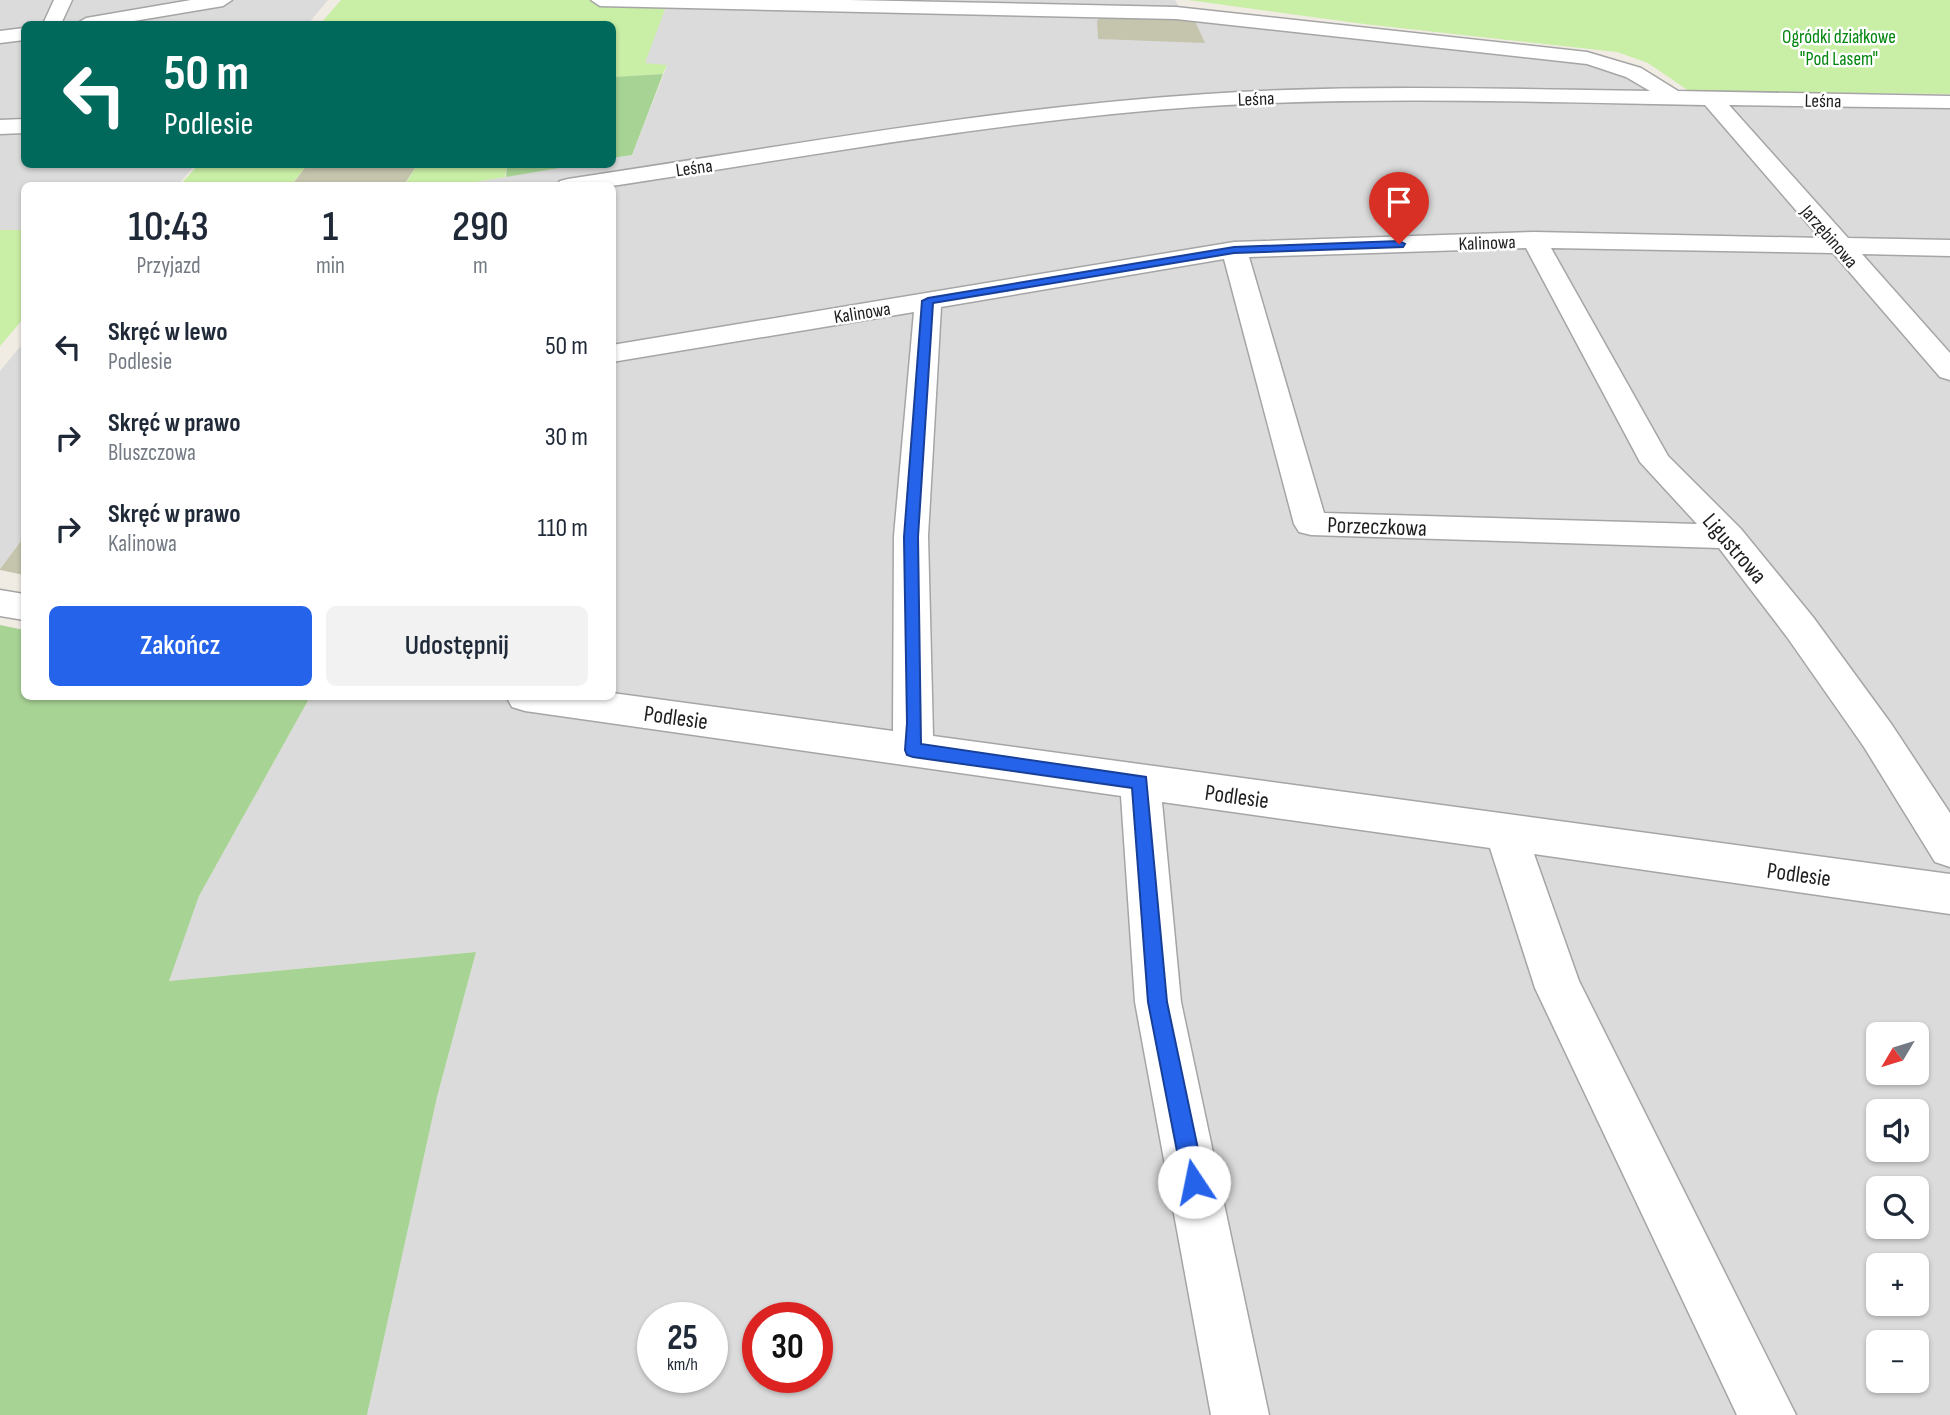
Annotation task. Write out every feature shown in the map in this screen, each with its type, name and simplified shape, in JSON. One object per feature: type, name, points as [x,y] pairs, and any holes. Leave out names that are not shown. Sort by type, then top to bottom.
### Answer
[{"type":"street","points":[[53,21],[63,0]]},
{"type":"street","points":[[103,21],[223,0]]},
{"type":"street","points":[[600,0],[1175,13],[1587,58],[1618,65],[1644,75],[1673,98]]},
{"type":"street","points":[[0,37],[21,34]]},
{"type":"street","name":"Leśna","points":[[595,182],[1013,120],[1207,100],[1377,93],[1950,102]]},
{"type":"street","name":"Jarzębinowa","points":[[1712,99],[1950,371]]},
{"type":"street","points":[[0,127],[21,126]]},
{"type":"street","name":"Kalinowa","points":[[616,353],[1234,250],[1534,240],[1950,248]]},
{"type":"street","name":"Ligustrowa","points":[[1534,240],[1656,463],[1729,537],[1824,660],[1878,736],[1950,849]]},
{"type":"street","name":"Porzeczkowa","points":[[1234,250],[1311,524],[1729,537]]},
{"type":"street","points":[[913,750],[915,723],[911,537],[928,301]]},
{"type":"street","points":[[0,603],[21,606]]},
{"type":"street","name":"Podlesie","points":[[554,700],[1950,894]]},
{"type":"street","points":[[1140,782],[1158,1002],[1240,1415]]},
{"type":"street","points":[[1506,834],[1558,988],[1767,1415]]},
{"type":"shaded area","points":[[0,0],[328,0],[310,21],[21,21],[21,168],[192,168],[181,182],[21,182],[21,230],[0,230]]},
{"type":"shaded area","points":[[768,0],[1175,0],[1180,8],[1602,58],[1636,66],[1657,78],[1688,104],[1950,107],[1950,1415],[367,1415],[437,1097],[476,952],[168,981],[199,896],[308,700],[616,700],[616,182],[474,182],[559,168],[616,168],[616,158],[632,155],[667,66],[644,64],[667,4]]},
{"type":"shaded area","points":[[1101,16],[1194,19],[1205,43],[1098,39],[1097,21]]},
{"type":"shaded area","points":[[305,168],[415,168],[406,182],[294,182]]},
{"type":"shaded area","points":[[21,346],[21,541],[0,569],[0,371]]},
{"type":"shaded area","points":[[21,541],[21,574],[0,569]]},
{"type":"green space","points":[[341,0],[768,0],[667,4],[645,63],[667,65],[663,74],[616,77],[616,21],[323,21]]},
{"type":"green space","name":"Ogródki działkowe \"Pod Lasem\"","points":[[1188,0],[1950,0],[1950,94],[1689,91],[1648,63],[1617,52],[1364,24]]},
{"type":"green space","points":[[663,74],[632,155],[616,158],[616,77]]},
{"type":"green space","points":[[195,168],[305,168],[293,182],[183,182]]},
{"type":"green space","points":[[415,168],[506,168],[505,177],[474,182],[406,182]]},
{"type":"green space","points":[[507,168],[559,168],[506,177]]},
{"type":"green space","points":[[0,230],[21,230],[21,322],[0,346]]},
{"type":"green space","points":[[0,625],[21,629],[21,700],[308,700],[199,896],[169,981],[476,952],[437,1097],[367,1415],[0,1415]]},
{"type":"route","points":[[1194,1182],[1158,1002],[1140,782],[913,750],[915,723],[911,537],[928,301],[1234,250],[1399,244]]}]
